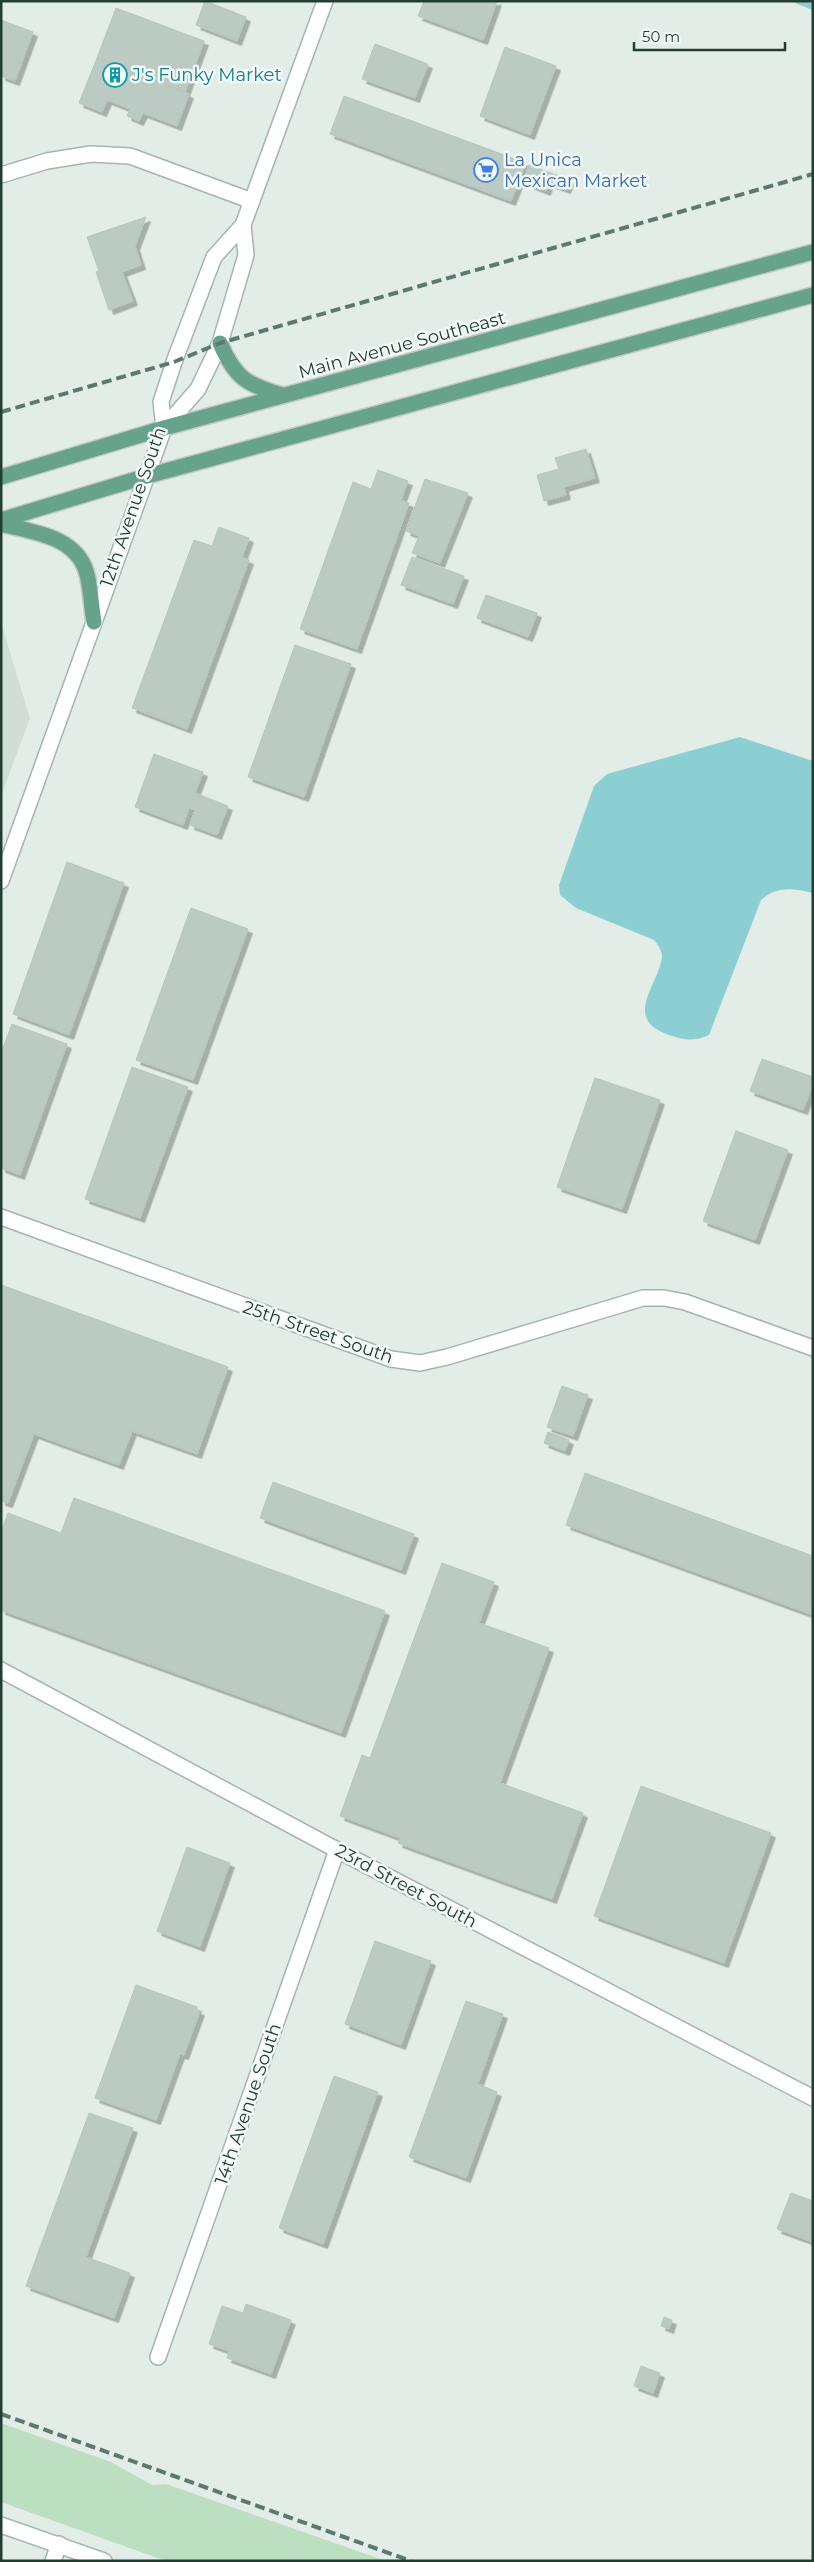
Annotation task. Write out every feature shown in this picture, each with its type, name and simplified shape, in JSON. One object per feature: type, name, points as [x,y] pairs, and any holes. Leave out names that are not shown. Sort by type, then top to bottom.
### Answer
[{"type":"main road","name":"Main Avenue Southeast","points":[[1,477],[164,428],[813,252]]},
{"type":"main road","points":[[1,522],[147,476],[813,295]]},
{"type":"main road","points":[[220,343],[227,358],[239,375],[256,388],[284,396]]},
{"type":"main road","points":[[1,522],[52,537],[78,554],[86,572],[94,622]]},
{"type":"street","name":"12th Avenue South","points":[[1,881],[164,428],[161,402],[214,257],[243,225],[325,1]]},
{"type":"street","points":[[1,175],[47,161],[91,154],[130,156],[252,201]]},
{"type":"street","points":[[164,428],[198,389],[220,343],[246,255],[243,225]]},
{"type":"street","name":"25th Street South","points":[[1,1218],[391,1359],[420,1363],[447,1357],[643,1298],[664,1298],[685,1302],[813,1348]]},
{"type":"street","name":"23rd Street South","points":[[1,1670],[337,1850],[813,2098]]},
{"type":"street","name":"14th Avenue South","points":[[158,2357],[337,1850]]},
{"type":"street","points":[[1,2524],[104,2561]]},
{"type":"street","points":[[53,2561],[59,2544]]},
{"type":"shaded area","points":[[1,623],[30,718],[1,796]]},
{"type":"green space","points":[[1,2423],[111,2462],[152,2485],[166,2484],[386,2561],[166,2561],[1,2502]]},
{"type":"water","points":[[740,737],[813,761],[813,893],[785,889],[773,892],[761,900],[709,1035],[699,1039],[684,1039],[669,1035],[655,1028],[648,1020],[645,1011],[646,1001],[662,957],[661,950],[654,940],[576,908],[560,895],[559,885],[594,786],[607,774]]},
{"type":"building","points":[[205,1],[246,17],[237,41],[196,25]]},
{"type":"building","points":[[424,1],[497,1],[483,40],[418,16]]},
{"type":"building","points":[[116,8],[204,41],[185,92],[97,58]]},
{"type":"building","points":[[1,20],[33,32],[15,81],[1,76]]},
{"type":"building","points":[[375,44],[428,64],[415,98],[362,79]]},
{"type":"building","points":[[505,47],[556,66],[530,135],[480,116]]},
{"type":"building","name":"J's Funky Market","points":[[97,58],[189,94],[177,126],[143,113],[139,121],[127,116],[130,109],[107,100],[102,112],[79,103]]},
{"type":"building","points":[[344,96],[526,163],[511,201],[330,134]]},
{"type":"building","points":[[529,165],[570,180],[566,189],[549,183],[546,191],[523,182]]},
{"type":"building","points":[[146,217],[135,246],[141,265],[122,272],[133,301],[109,310],[96,272],[99,271],[87,237]]},
{"type":"building","points":[[586,449],[595,478],[564,487],[566,495],[544,501],[537,475],[559,469],[555,458]]},
{"type":"building","points":[[378,470],[408,481],[401,500],[409,503],[357,649],[300,629],[353,482],[371,489]]},
{"type":"building","points":[[425,479],[468,493],[440,563],[412,553],[419,536],[406,531]]},
{"type":"building","points":[[219,527],[249,538],[242,557],[249,560],[187,729],[132,708],[194,540],[212,546]]},
{"type":"building","points":[[412,557],[464,576],[453,604],[401,585]]},
{"type":"building","points":[[486,595],[537,613],[528,637],[477,618]]},
{"type":"building","points":[[295,645],[351,664],[304,797],[248,777]]},
{"type":"building","points":[[154,754],[203,772],[195,793],[228,806],[217,835],[190,825],[195,810],[189,808],[183,825],[135,807]]},
{"type":"building","points":[[67,862],[124,883],[69,1035],[13,1014]]},
{"type":"building","points":[[191,908],[248,929],[193,1080],[136,1060]]},
{"type":"building","points":[[12,1024],[67,1044],[20,1175],[1,1168],[1,1053]]},
{"type":"building","points":[[762,1059],[813,1077],[813,1084],[803,1110],[750,1091]]},
{"type":"building","points":[[132,1067],[188,1087],[140,1218],[85,1199]]},
{"type":"building","points":[[595,1078],[660,1100],[622,1209],[557,1187]]},
{"type":"building","points":[[736,1131],[788,1150],[755,1240],[703,1221]]},
{"type":"building","points":[[1,1285],[228,1367],[197,1454],[132,1431],[119,1465],[34,1434],[8,1503],[1,1501]]},
{"type":"building","points":[[562,1386],[588,1395],[573,1436],[547,1427]]},
{"type":"building","points":[[548,1432],[569,1440],[565,1451],[544,1443]]},
{"type":"building","points":[[585,1473],[813,1556],[813,1615],[566,1525]]},
{"type":"building","points":[[273,1482],[414,1534],[401,1570],[260,1518]]},
{"type":"building","points":[[74,1498],[385,1611],[341,1733],[1,1610],[1,1533],[8,1513],[61,1533]]},
{"type":"building","points":[[442,1563],[494,1582],[479,1623],[549,1648],[500,1783],[583,1813],[552,1899],[398,1843],[400,1838],[340,1816],[362,1755],[370,1758]]},
{"type":"building","points":[[641,1786],[771,1833],[724,1963],[594,1916]]},
{"type":"building","points":[[187,1847],[230,1863],[200,1947],[157,1931]]},
{"type":"building","points":[[375,1941],[431,1961],[401,2045],[345,2024]]},
{"type":"building","points":[[136,1985],[197,2007],[196,2010],[200,2011],[184,2055],[180,2054],[156,2120],[95,2098]]},
{"type":"building","points":[[466,2001],[503,2014],[478,2084],[497,2092],[466,2178],[409,2157]]},
{"type":"building","points":[[334,2076],[378,2092],[323,2244],[279,2228]]},
{"type":"building","points":[[89,2113],[133,2128],[86,2257],[130,2273],[114,2318],[26,2286]]},
{"type":"building","points":[[791,2193],[813,2201],[813,2242],[777,2229]]},
{"type":"building","points":[[246,2304],[291,2320],[271,2374],[227,2358],[229,2351],[209,2344],[222,2306],[243,2313]]},
{"type":"building","points":[[664,2317],[672,2320],[669,2329],[661,2326]]},
{"type":"building","points":[[641,2366],[660,2373],[653,2393],[634,2386]]},
{"type":"waterway","points":[[798,1],[813,7]]},
{"type":"railway","points":[[1,412],[174,362],[220,343],[813,174]]},
{"type":"railway","points":[[1,2414],[411,2561]]},
{"type":"place","name":"J's Funky Market","points":[[115,75]]},
{"type":"place","name":"La Unica Mexican Market","points":[[486,170]]}]
